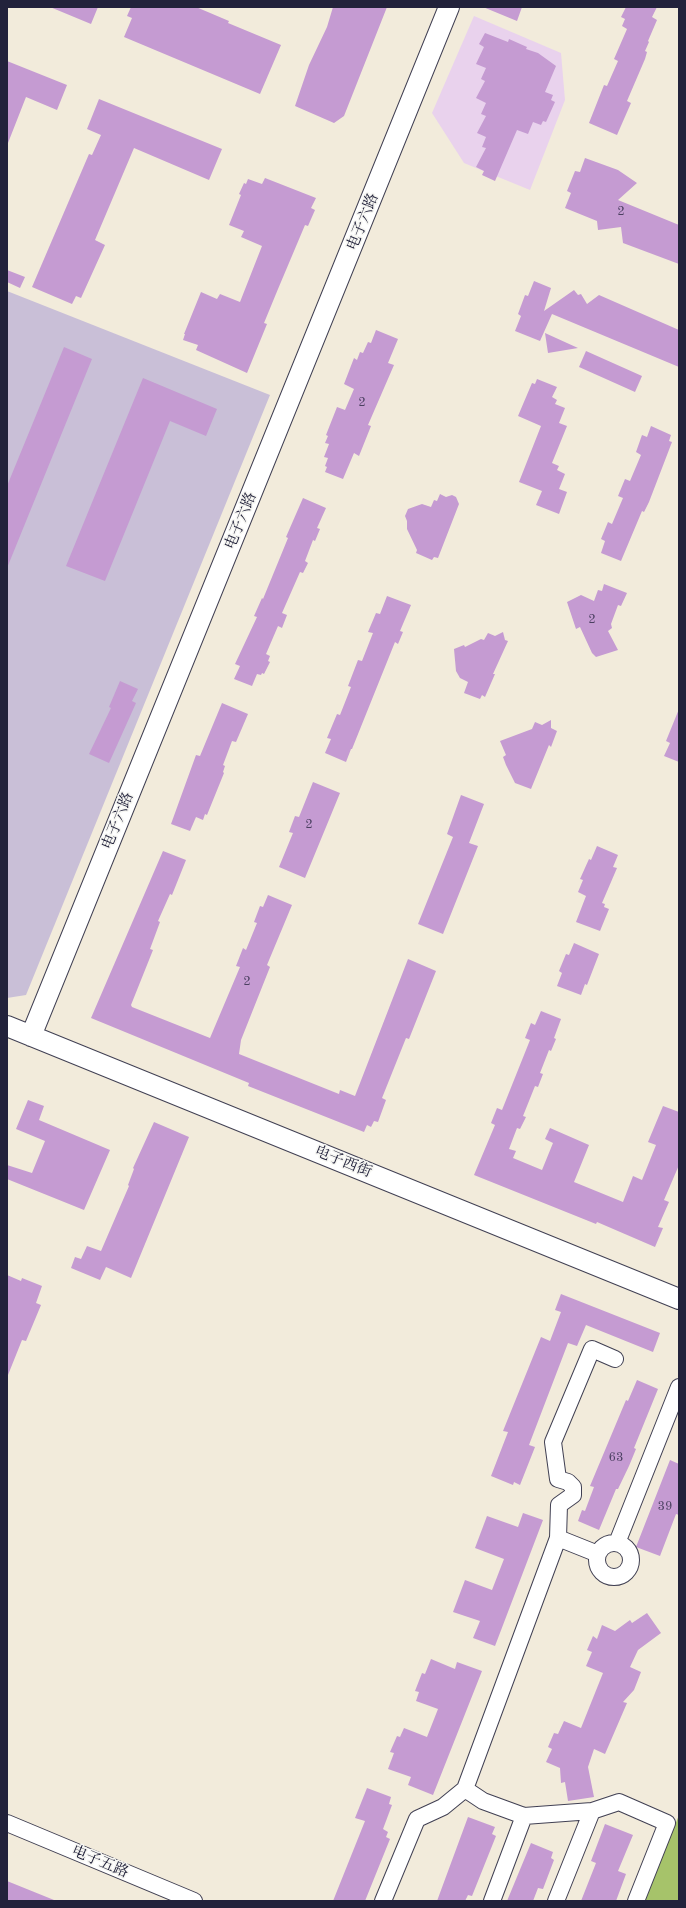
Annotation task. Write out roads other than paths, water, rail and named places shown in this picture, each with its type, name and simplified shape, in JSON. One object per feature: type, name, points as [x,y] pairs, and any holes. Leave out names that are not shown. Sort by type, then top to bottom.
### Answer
[{"type":"street","name":"电子六路","points":[[31,1036],[450,7]]},
{"type":"street","name":"电子西街","points":[[7,1026],[679,1299]]},
{"type":"street","points":[[383,1901],[417,1819],[443,1807],[465,1789],[558,1538],[559,1505],[573,1495],[573,1487],[568,1482],[558,1479],[553,1442],[592,1349],[615,1359]]},
{"type":"street","points":[[617,1543],[679,1387]]},
{"type":"street","points":[[558,1538],[598,1554]]},
{"type":"street","points":[[617,1543],[625,1546],[631,1554],[632,1561],[629,1569],[624,1575],[614,1578],[602,1573],[598,1568],[596,1560],[598,1554],[607,1544],[617,1543]]},
{"type":"street","points":[[465,1789],[483,1801],[524,1816],[592,1811],[619,1802],[667,1824],[636,1901]]},
{"type":"street","points":[[556,1901],[592,1811]]},
{"type":"street","points":[[492,1901],[524,1816]]},
{"type":"street","name":"电子五路","points":[[7,1823],[194,1901]]}]
